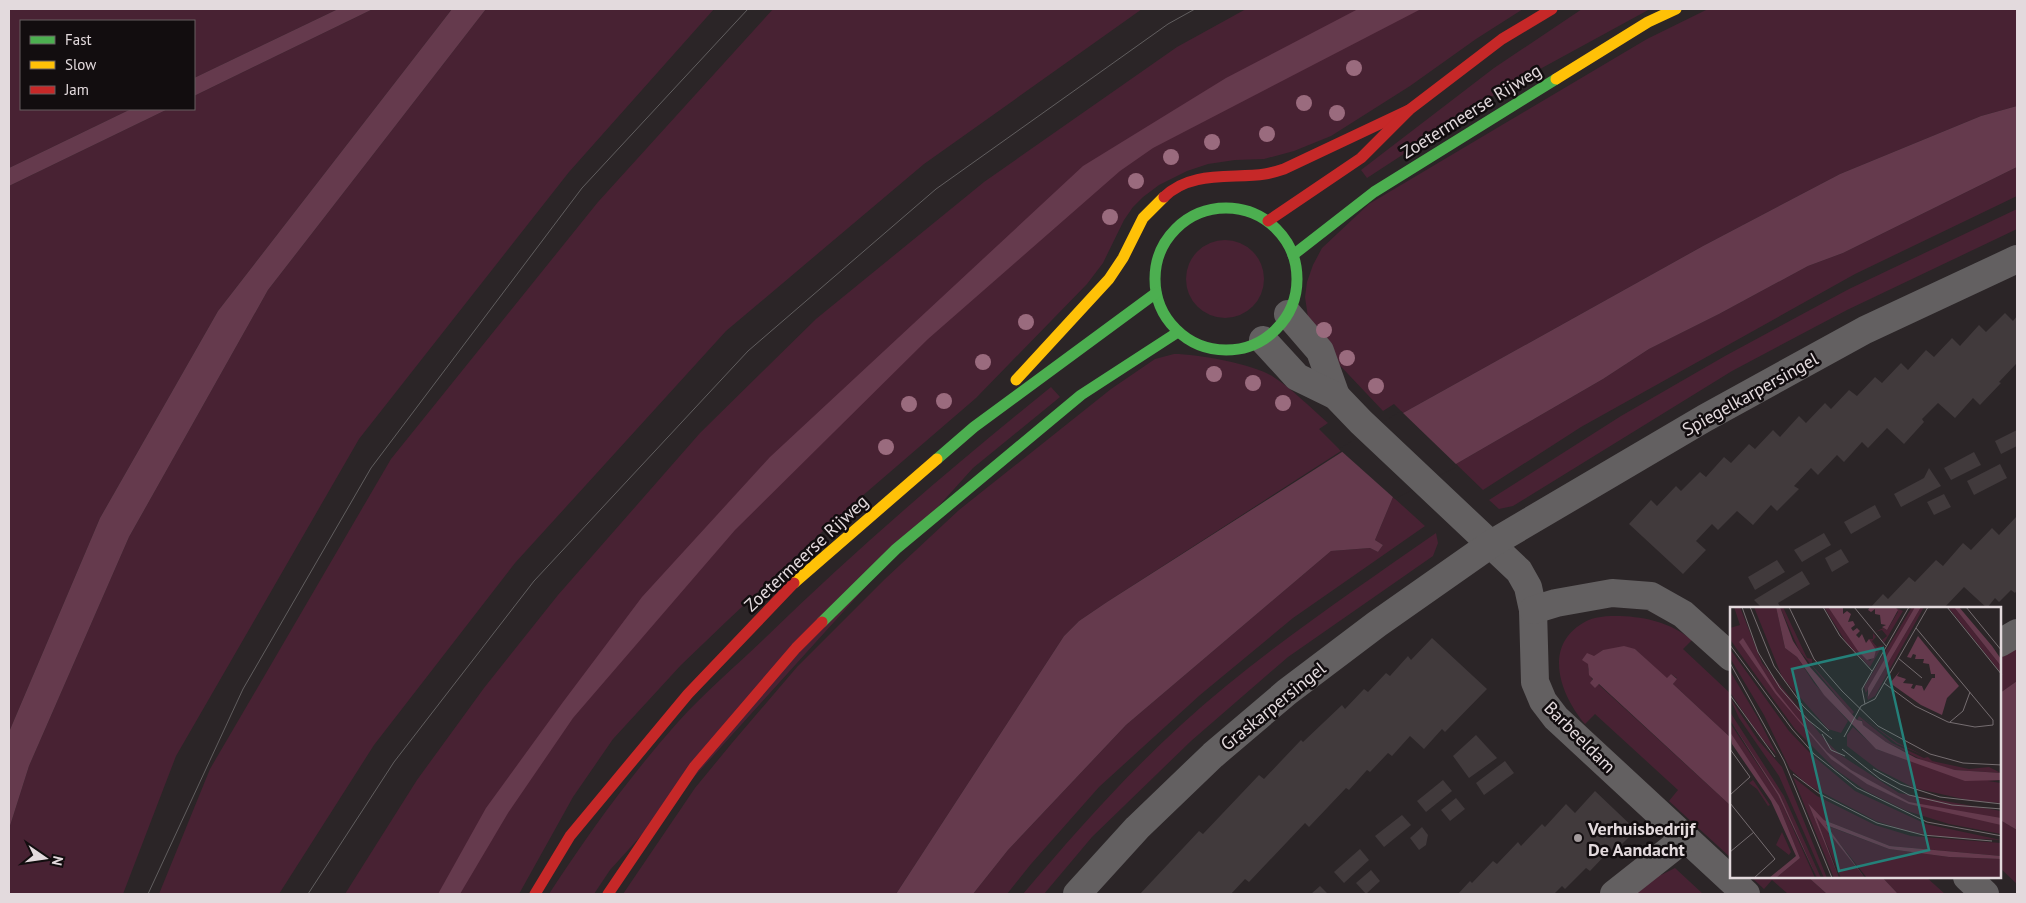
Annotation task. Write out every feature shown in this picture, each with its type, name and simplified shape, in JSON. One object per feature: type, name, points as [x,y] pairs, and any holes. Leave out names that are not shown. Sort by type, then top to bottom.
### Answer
[{"type":"main road","name":"Zoetermeerse Rijweg","points":[[1268,221],[1361,158],[1409,110],[1502,39],[1552,9]]},
{"type":"main road","name":"Zoetermeerse Rijweg","points":[[1293,255],[1374,192],[1648,22],[1676,9]]},
{"type":"main road","points":[[974,427],[1109,279],[1123,258],[1143,218],[1171,190],[1192,181],[1213,177],[1264,174],[1284,169],[1409,110]]},
{"type":"main road","points":[[1232,208],[1248,211],[1268,221],[1281,233],[1293,255],[1297,279],[1295,296],[1288,314],[1276,329],[1262,340],[1247,347],[1229,350],[1204,347],[1178,332],[1164,315],[1156,293],[1155,272],[1160,251],[1171,233],[1191,216],[1211,209],[1232,208]]},
{"type":"main road","name":"Zoetermeerse Rijweg","points":[[535,894],[570,836],[702,680],[788,588],[974,427],[1156,293]]},
{"type":"main road","points":[[608,894],[694,767],[809,635],[896,549],[1081,395],[1178,332]]},
{"type":"street","name":"Spiegelkarpersingel","points":[[1491,544],[1705,418],[1866,330],[2017,259]]},
{"type":"street","name":"Barbeeldam","points":[[1288,314],[1320,351],[1336,396]]},
{"type":"street","name":"Barbeeldam","points":[[1262,340],[1297,377],[1336,396],[1519,572],[1528,587],[1533,610],[1535,682],[1542,701],[1556,718],[1746,894]]},
{"type":"street","name":"Graskarpersingel","points":[[1077,894],[1136,828],[1213,755],[1287,692],[1378,624],[1491,544]]},
{"type":"street","points":[[1533,610],[1556,603],[1612,593],[1651,596],[1683,614],[1730,656]]},
{"type":"street","points":[[2001,642],[2017,633]]},
{"type":"street","points":[[1614,894],[1685,838]]},
{"type":"street","points":[[1968,878],[1985,894]]},
{"type":"shaded area","points":[[9,9],[338,9],[195,78],[195,20],[20,20],[20,110],[129,110],[9,168]]},
{"type":"shaded area","points":[[338,9],[373,9],[195,96],[195,78]]},
{"type":"shaded area","points":[[373,9],[452,9],[218,311],[100,518],[9,732],[9,186],[166,110],[195,110],[195,96]]},
{"type":"shaded area","points":[[452,9],[486,9],[268,290],[129,537],[29,766],[9,829],[9,732],[100,518],[218,311]]},
{"type":"shaded area","points":[[486,9],[714,9],[569,172],[359,439],[176,756],[123,894],[9,894],[9,829],[29,766],[129,537],[268,290]]},
{"type":"shaded area","points":[[773,9],[1142,9],[924,164],[726,331],[515,563],[374,745],[279,894],[159,894],[210,769],[391,459],[598,202]]},
{"type":"shaded area","points":[[1246,9],[1523,9],[1476,39],[1410,86],[1331,136],[1294,151],[1264,159],[1235,160],[1208,164],[1187,171],[1159,185],[1143,197],[1124,220],[1103,263],[1087,284],[976,398],[839,516],[729,619],[681,665],[613,739],[573,797],[519,894],[345,894],[417,780],[484,688],[558,595],[700,433],[816,319],[984,182],[1177,47]]},
{"type":"shaded area","points":[[1358,9],[1421,9],[1153,148],[1120,171],[928,339],[735,530],[573,718],[508,813],[460,894],[438,894],[486,808],[642,597],[770,457],[1083,166],[1226,78]]},
{"type":"shaded area","points":[[1582,9],[1650,9],[1505,88],[1367,178],[1361,170],[1494,68]]},
{"type":"shaded area","points":[[1708,9],[2017,9],[2017,106],[1981,116],[1840,174],[1703,246],[1403,413],[1394,404],[1383,411],[1332,357],[1309,324],[1305,297],[1307,282],[1322,248],[1369,204],[1647,39]]},
{"type":"shaded area","points":[[2017,106],[2017,167],[1843,253],[1808,266],[1649,349],[1603,379],[1456,464],[1393,497],[1375,540],[1383,545],[1378,552],[1370,548],[1331,551],[1126,725],[1008,850],[973,894],[896,894],[1064,636],[1079,621],[1403,413],[1703,246],[1840,174],[1981,116]]},
{"type":"shaded area","points":[[129,110],[166,110],[9,186],[9,168]]},
{"type":"shaded area","points":[[2017,167],[2017,196],[1855,274],[1581,427],[1483,490],[1456,464],[1603,379],[1649,349],[1808,266],[1843,253]]},
{"type":"shaded area","points":[[2017,209],[2017,229],[1847,310],[1732,371],[1513,506],[1499,509],[1489,500],[1621,416],[1725,356],[1849,289]]},
{"type":"shaded area","points":[[1217,240],[1233,240],[1247,246],[1258,257],[1264,271],[1264,287],[1258,301],[1247,312],[1233,318],[1217,318],[1203,312],[1192,301],[1186,287],[1186,271],[1192,257],[1203,246]]},
{"type":"shaded area","points":[[1174,354],[1224,360],[1272,376],[1294,392],[1328,423],[1319,429],[1341,451],[1079,621],[1064,636],[896,894],[623,894],[695,788],[732,743],[797,667],[885,579],[959,510],[1111,389],[1155,359]]},
{"type":"shaded area","points":[[1051,387],[1060,397],[973,468],[610,870],[594,894],[549,894],[594,827],[626,784],[660,742],[699,700],[869,541],[977,447]]},
{"type":"shaded area","points":[[1393,497],[1425,526],[1293,618],[1200,695],[1099,787],[1007,894],[973,894],[1008,850],[1126,725],[1331,551],[1370,548],[1378,552],[1383,545],[1375,540]]},
{"type":"shaded area","points":[[1436,533],[1438,543],[1433,556],[1288,657],[1191,741],[1092,837],[1044,894],[1023,894],[1119,786],[1181,725],[1273,649]]},
{"type":"shaded area","points":[[1601,617],[1640,618],[1676,629],[1692,640],[1683,649],[1730,693],[1730,737],[1673,684],[1677,678],[1671,674],[1667,679],[1635,649],[1603,650],[1594,657],[1588,669],[1595,687],[1598,684],[1730,805],[1730,857],[1669,801],[1678,790],[1595,714],[1585,724],[1569,700],[1560,672],[1559,658],[1563,645],[1570,633],[1583,623]]},
{"type":"shaded area","points":[[2017,642],[2017,681],[2001,692],[2001,650]]},
{"type":"shaded area","points":[[1624,646],[1635,649],[1667,678],[1671,674],[1677,679],[1673,684],[1730,737],[1730,805],[1599,684],[1595,688],[1590,683],[1593,679],[1589,675],[1588,664],[1582,660],[1587,653],[1594,656],[1603,650]]},
{"type":"shaded area","points":[[2017,681],[2017,830],[2001,821],[2001,692]]},
{"type":"shaded area","points":[[2001,821],[2017,830],[2017,884],[2001,869]]},
{"type":"shaded area","points":[[1675,868],[1703,894],[1629,894],[1657,872],[1661,875]]},
{"type":"shaded area","points":[[1752,878],[1809,878],[1827,894],[1788,894],[1772,880],[1764,889]]},
{"type":"shaded area","points":[[1809,878],[1883,878],[1898,894],[1827,894]]},
{"type":"shaded area","points":[[1883,878],[1927,878],[1945,894],[1898,894]]},
{"type":"pier","points":[[1401,411],[1458,466],[1395,499],[1339,449]]},
{"type":"building","points":[[2005,313],[2013,321],[2017,316],[2017,365],[1999,382],[2001,383],[1980,405],[1973,398],[1955,418],[1938,403],[1922,419],[1924,422],[1904,444],[1887,428],[1868,448],[1862,442],[1844,462],[1837,455],[1818,475],[1811,468],[1794,486],[1799,489],[1777,511],[1771,505],[1753,525],[1737,511],[1718,530],[1712,524],[1696,541],[1706,550],[1683,574],[1629,524],[1651,500],[1657,506],[1676,486],[1681,491],[1700,472],[1706,477],[1724,457],[1731,463],[1749,444],[1755,449],[1773,430],[1780,437],[1799,416],[1806,423],[1825,403],[1831,409],[1849,390],[1857,396],[1875,377],[1882,383],[1901,363],[1908,370],[1926,350],[1934,357],[1952,338],[1960,346],[1979,325],[1986,332]]},
{"type":"building","points":[[2017,430],[2017,446],[2001,454],[1995,441]]},
{"type":"building","points":[[1974,452],[1981,465],[1951,480],[1944,468]]},
{"type":"building","points":[[2000,464],[2007,478],[1974,495],[1967,481]]},
{"type":"building","points":[[1929,468],[1941,486],[1901,507],[1894,494],[1924,478]]},
{"type":"building","points":[[1944,494],[1951,507],[1934,515],[1927,502]]},
{"type":"building","points":[[1875,505],[1881,517],[1851,534],[1844,522]]},
{"type":"building","points":[[2017,516],[2017,590],[2015,593],[2011,590],[1999,602],[1995,598],[1986,607],[1964,587],[1945,607],[1871,607],[1883,594],[1888,599],[1909,577],[1915,582],[1936,560],[1943,566],[1963,543],[1971,550],[1992,528],[1999,535]]},
{"type":"building","points":[[1824,533],[1831,545],[1802,562],[1794,550]]},
{"type":"building","points":[[1841,549],[1849,562],[1832,572],[1825,558]]},
{"type":"building","points":[[1777,560],[1785,572],[1755,590],[1748,577]]},
{"type":"building","points":[[1802,571],[1810,584],[1778,603],[1780,607],[1761,607],[1754,600]]},
{"type":"building","points":[[1432,638],[1487,689],[1445,732],[1442,729],[1424,749],[1410,736],[1392,756],[1388,753],[1370,772],[1367,770],[1349,790],[1346,788],[1309,827],[1305,823],[1249,882],[1245,879],[1231,894],[1140,894],[1199,831],[1203,834],[1259,775],[1264,779],[1301,740],[1303,742],[1342,705],[1345,709],[1364,689],[1368,692],[1386,673],[1390,676],[1408,656],[1411,660]]},
{"type":"building","points":[[1476,735],[1497,758],[1469,778],[1453,756]]},
{"type":"building","points":[[1505,761],[1514,773],[1484,795],[1476,783]]},
{"type":"building","points":[[1443,780],[1452,791],[1426,812],[1417,801]]},
{"type":"building","points":[[1595,791],[1636,830],[1614,852],[1611,849],[1590,871],[1586,868],[1565,889],[1562,886],[1554,894],[1458,894],[1470,881],[1472,883],[1493,861],[1497,864],[1518,842],[1521,846],[1542,824],[1545,827],[1566,804],[1575,813]]},
{"type":"building","points":[[1456,798],[1465,809],[1450,821],[1441,810]]},
{"type":"building","points":[[1402,815],[1411,825],[1384,847],[1375,836]]},
{"type":"building","points":[[1422,827],[1428,835],[1426,845],[1419,850],[1410,838]]},
{"type":"building","points":[[1360,849],[1369,860],[1344,883],[1334,872]]},
{"type":"building","points":[[1371,870],[1380,881],[1366,894],[1356,883]]},
{"type":"building","points":[[1320,886],[1328,894],[1311,894]]},
{"type":"tram line","points":[[148,894],[243,689],[371,468],[582,188],[748,9]]},
{"type":"tram line","points":[[308,894],[394,762],[534,581],[748,351],[936,189],[1168,24],[1195,9]]},
{"type":"traffic: fast","points":[[1293,255],[1374,192],[1556,79]]},
{"type":"traffic: fast","points":[[1226,208],[1240,209],[1253,214],[1265,220],[1276,229],[1285,240],[1291,252],[1296,265],[1297,279],[1296,293],[1291,306],[1285,318],[1276,329],[1265,338],[1253,344],[1240,349],[1226,350],[1212,349],[1199,344],[1187,338],[1176,329],[1167,318],[1161,306],[1156,293],[1155,279],[1156,265],[1161,252],[1167,240],[1176,229],[1187,220],[1199,214],[1212,209],[1226,208]]},
{"type":"traffic: fast","points":[[937,459],[974,427],[1156,293]]},
{"type":"traffic: fast","points":[[822,622],[896,549],[1081,395],[1178,332]]},
{"type":"traffic: slow","points":[[1556,79],[1648,22],[1676,9]]},
{"type":"traffic: slow","points":[[1016,380],[1109,279],[1123,258],[1143,218],[1164,197]]},
{"type":"traffic: slow","points":[[794,583],[937,459]]},
{"type":"traffic: jam","points":[[1268,221],[1361,158],[1409,110],[1502,39],[1552,9]]},
{"type":"traffic: jam","points":[[1164,197],[1175,188],[1199,179],[1265,174],[1284,169],[1409,110]]},
{"type":"traffic: jam","points":[[535,894],[570,836],[688,694],[794,583]]},
{"type":"traffic: jam","points":[[608,894],[694,767],[796,648],[822,622]]},
{"type":"place","name":"Verhuisbedrijf De Aandacht","points":[[1578,838]]}]
